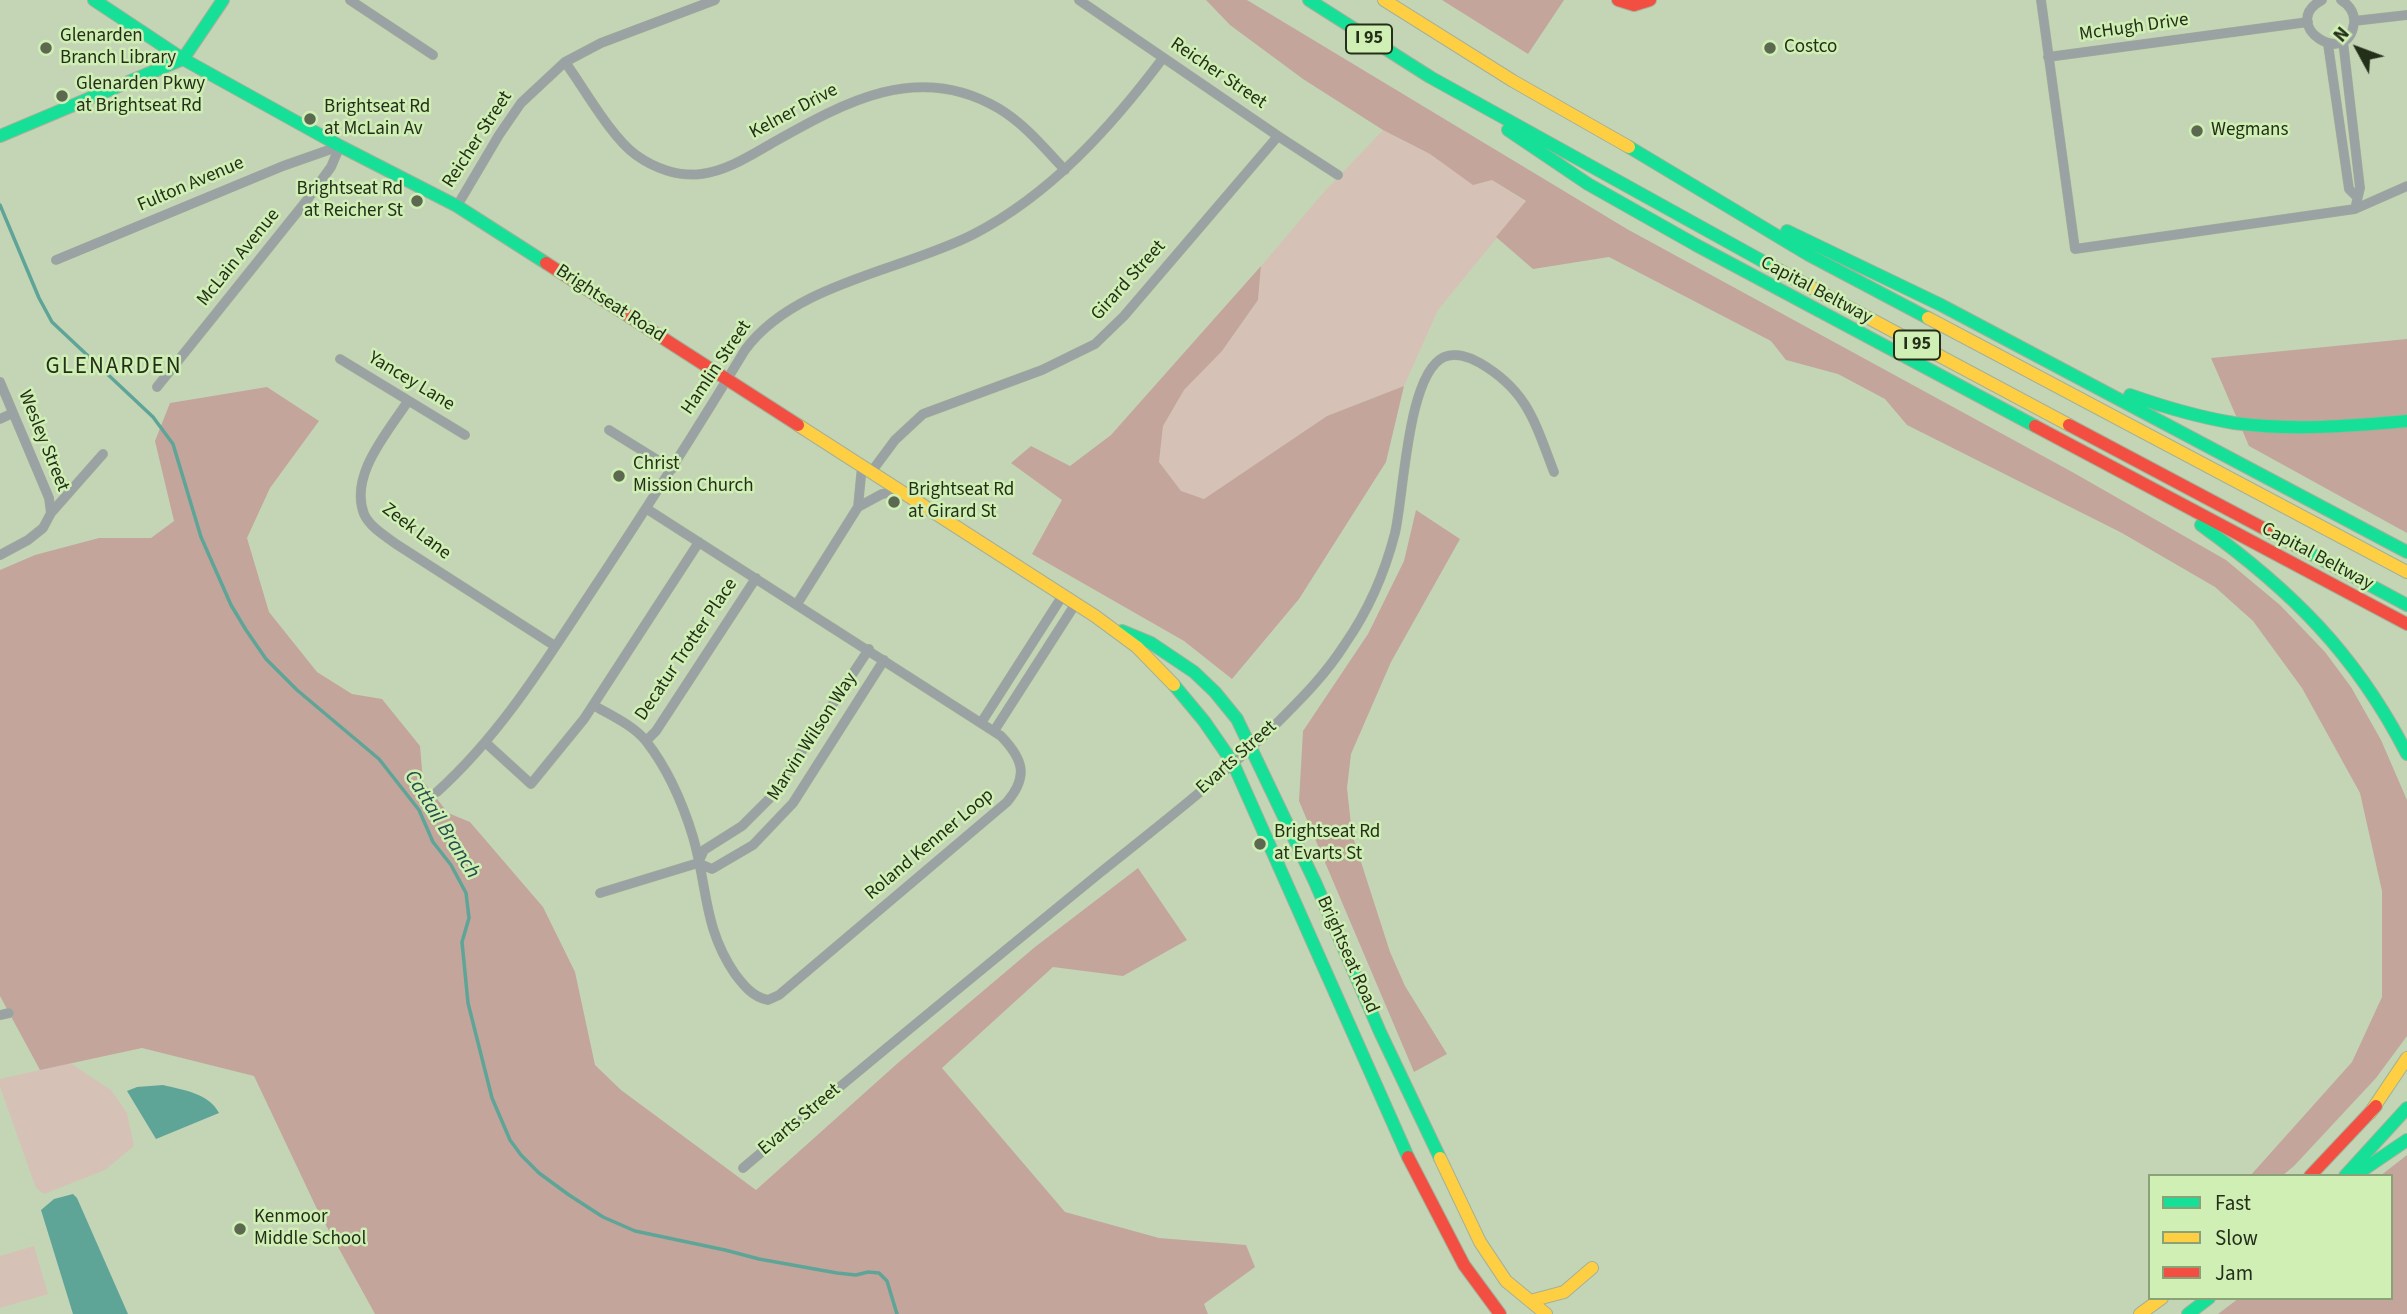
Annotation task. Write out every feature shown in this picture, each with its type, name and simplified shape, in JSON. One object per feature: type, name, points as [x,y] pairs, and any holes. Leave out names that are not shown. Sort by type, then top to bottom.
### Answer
[{"type":"main road","name":"Brightseat Road","points":[[94,0],[183,59],[340,146],[457,206],[1076,603],[1115,629],[1177,685],[1197,709],[1233,763],[1409,1160],[1464,1265],[1500,1314]]},
{"type":"main road","points":[[0,136],[183,59],[223,0]]},
{"type":"main road","name":"Capital Beltway","points":[[1309,0],[1430,77],[1785,275],[2407,605]]},
{"type":"main road","name":"Capital Beltway","points":[[1384,0],[1513,81],[1703,190],[1809,255],[2407,572]]},
{"type":"main road","points":[[1618,0],[1628,5],[1639,5],[1650,0]]},
{"type":"main road","points":[[1430,77],[1600,191],[1754,277],[2407,624]]},
{"type":"main road","points":[[1703,190],[1941,305],[2407,552]]},
{"type":"main road","points":[[2069,373],[2167,408],[2235,424],[2302,428],[2407,421]]},
{"type":"main road","points":[[2138,482],[2236,549],[2298,602],[2360,673],[2381,704],[2407,754]]},
{"type":"main road","name":"Brightseat Road","points":[[1115,629],[1151,643],[1204,680],[1237,719],[1480,1242],[1506,1281],[1546,1314]]},
{"type":"main road","points":[[2370,1113],[2407,1058]]},
{"type":"main road","points":[[2311,1174],[2407,1072]]},
{"type":"main road","points":[[2347,1174],[2407,1108]]},
{"type":"main road","points":[[2357,1174],[2407,1140]]},
{"type":"main road","points":[[1530,1301],[1557,1297],[1568,1291],[1592,1268]]},
{"type":"main road","points":[[2140,1314],[2159,1300]]},
{"type":"main road","points":[[2188,1314],[2206,1300]]},
{"type":"street","points":[[350,0],[433,55]]},
{"type":"street","name":"Reicher Street","points":[[457,206],[521,103],[565,62],[601,43],[715,0]]},
{"type":"street","name":"Reicher Street","points":[[1079,0],[1338,175]]},
{"type":"street","points":[[2041,0],[2075,249],[2355,209],[2407,186]]},
{"type":"street","points":[[2322,0],[2312,8],[2308,22],[2314,37],[2328,44],[2343,41],[2351,33],[2354,21],[2349,7],[2341,0]]},
{"type":"street","points":[[2354,21],[2407,15]]},
{"type":"street","name":"McHugh Drive","points":[[2048,57],[2308,22]]},
{"type":"street","points":[[2343,41],[2360,188],[2355,209]]},
{"type":"street","points":[[2328,44],[2349,189],[2357,197]]},
{"type":"street","name":"Hamlin Street","points":[[437,792],[486,743],[555,646],[647,509],[752,340],[788,310],[804,301],[974,234],[1009,213],[1065,170],[1111,122],[1163,58]]},
{"type":"street","name":"Kelner Drive","points":[[565,62],[626,146],[647,162],[672,172],[701,174],[727,167],[856,99],[886,90],[916,87],[954,91],[998,108],[1028,131],[1065,170]]},
{"type":"street","name":"Girard Street","points":[[867,468],[923,414],[1042,370],[1095,344],[1124,316],[1278,136]]},
{"type":"street","name":"Fulton Avenue","points":[[56,260],[283,166],[340,146]]},
{"type":"street","name":"McLain Avenue","points":[[157,387],[307,200],[331,167],[340,146]]},
{"type":"street","name":"Evarts Street","points":[[743,1168],[1233,763],[1317,683],[1351,636],[1381,575],[1394,534],[1417,401],[1426,376],[1438,360],[1450,355],[1468,357],[1506,380],[1521,396],[1528,409],[1554,472]]},
{"type":"street","name":"Yancey Lane","points":[[340,359],[465,435]]},
{"type":"street","name":"Wesley Street","points":[[0,382],[49,498],[51,513]]},
{"type":"street","name":"Zeek Lane","points":[[408,401],[365,469],[360,493],[365,515],[376,529],[396,544],[555,646]]},
{"type":"street","points":[[0,419],[13,413]]},
{"type":"street","points":[[608,430],[672,469]]},
{"type":"street","points":[[0,555],[36,534],[103,454]]},
{"type":"street","points":[[797,604],[858,507],[867,468]]},
{"type":"street","points":[[858,507],[882,494],[902,491]]},
{"type":"street","name":"Roland Kenner Loop","points":[[593,705],[638,733],[646,741],[674,788],[693,838],[711,926],[718,945],[740,981],[752,993],[768,1000],[779,995],[1010,800],[1021,776],[1020,762],[1015,751],[994,731],[647,509]]},
{"type":"street","points":[[486,743],[531,784],[578,727],[699,542]]},
{"type":"street","name":"Decatur Trotter Place","points":[[646,741],[656,732],[756,578]]},
{"type":"street","points":[[981,723],[1063,595]]},
{"type":"street","points":[[994,731],[1076,603]]},
{"type":"street","name":"Marvin Wilson Way","points":[[698,863],[704,850],[742,826],[772,796],[869,649]]},
{"type":"street","name":"Marvin Wilson Way","points":[[600,893],[698,863],[712,869],[753,845],[793,803],[884,660]]},
{"type":"shaded area","points":[[1206,0],[1247,0],[1627,229],[2074,473],[2226,560],[2280,605],[2325,652],[2351,687],[2381,740],[2407,800],[2407,1036],[2376,1078],[2294,1166],[2284,1174],[2252,1174],[2352,1062],[2382,997],[2382,891],[2360,793],[2302,688],[2253,621],[2215,587],[2122,533],[1907,425],[1885,399],[1838,374],[1786,360],[1771,341],[1609,257],[1533,269],[1496,237],[1526,201],[1492,180],[1473,185],[1430,154],[1383,130],[1303,79],[1230,25]]},
{"type":"shaded area","points":[[1442,0],[1564,0],[1528,54]]},
{"type":"shaded area","points":[[1383,130],[1430,154],[1473,184],[1492,180],[1526,202],[1438,310],[1404,386],[1327,416],[1204,499],[1181,492],[1159,462],[1163,426],[1184,390],[1222,351],[1258,300],[1261,266],[1324,192]]},
{"type":"shaded area","points":[[1261,266],[1258,300],[1222,351],[1184,390],[1163,426],[1159,462],[1181,491],[1204,499],[1327,416],[1404,386],[1386,462],[1299,599],[1232,679],[1184,641],[1032,554],[1062,500],[1011,463],[1031,446],[1070,466],[1111,435]]},
{"type":"shaded area","points":[[2407,339],[2407,533],[2249,446],[2211,358]]},
{"type":"shaded area","points":[[267,387],[319,421],[270,488],[247,538],[269,612],[317,672],[352,694],[382,699],[420,746],[423,781],[448,813],[470,822],[543,907],[575,972],[595,1065],[621,1090],[756,1190],[899,1062],[1035,947],[1138,868],[1187,940],[1123,976],[1053,967],[942,1068],[1065,1212],[1159,1238],[1246,1245],[1255,1267],[1204,1304],[1208,1314],[375,1314],[317,1209],[254,1076],[142,1048],[40,1070],[0,996],[0,570],[35,555],[99,538],[151,538],[174,521],[155,441],[170,403]]},
{"type":"shaded area","points":[[1416,510],[1460,539],[1391,662],[1351,754],[1347,788],[1352,834],[1390,952],[1405,986],[1447,1054],[1414,1072],[1299,801],[1303,731],[1368,634],[1404,561]]},
{"type":"shaded area","points":[[70,1063],[111,1090],[127,1113],[134,1146],[105,1170],[44,1194],[36,1188],[0,1087],[0,1079]]},
{"type":"shaded area","points":[[2407,1155],[2407,1314],[2218,1314],[2236,1300],[2393,1300],[2393,1174],[2383,1174]]},
{"type":"shaded area","points":[[34,1246],[48,1294],[0,1308],[0,1256]]},
{"type":"water","points":[[163,1085],[202,1097],[215,1106],[219,1113],[156,1139],[127,1091],[137,1087]]},
{"type":"water","points":[[73,1194],[128,1314],[73,1314],[41,1210],[54,1199]]},
{"type":"waterway","name":"Cattail Branch","points":[[0,205],[39,298],[52,322],[153,417],[173,444],[201,537],[231,605],[246,630],[266,659],[297,690],[379,759],[419,810],[433,842],[451,865],[466,893],[469,918],[462,942],[468,1003],[492,1098],[510,1140],[521,1155],[539,1173],[569,1195],[603,1217],[635,1231],[759,1259],[837,1273],[879,1273],[887,1281],[897,1314]]},
{"type":"traffic: fast","points":[[94,0],[183,59],[340,146],[457,206],[546,263]]},
{"type":"traffic: fast","points":[[0,136],[183,59],[223,0]]},
{"type":"traffic: fast","points":[[1309,0],[1430,77],[1775,268]]},
{"type":"traffic: fast","points":[[1508,130],[1588,184],[1696,245],[2035,426]]},
{"type":"traffic: fast","points":[[1629,147],[1809,255],[1928,318]]},
{"type":"traffic: fast","points":[[1787,231],[1941,305],[2407,552]]},
{"type":"traffic: fast","points":[[2130,395],[2168,408],[2234,423],[2321,427],[2407,421]]},
{"type":"traffic: fast","points":[[2201,525],[2264,574],[2319,626],[2366,685],[2407,754]]},
{"type":"traffic: fast","points":[[2295,545],[2407,605]]},
{"type":"traffic: fast","points":[[1122,631],[1151,643],[1194,672],[1237,719],[1315,882],[1380,1032],[1440,1158]]},
{"type":"traffic: fast","points":[[1174,685],[1204,721],[1233,763],[1408,1157]]},
{"type":"traffic: fast","points":[[2347,1174],[2407,1108]]},
{"type":"traffic: fast","points":[[2357,1174],[2407,1140]]},
{"type":"traffic: fast","points":[[2188,1314],[2206,1300]]},
{"type":"traffic: slow","points":[[1384,0],[1513,81],[1629,147]]},
{"type":"traffic: slow","points":[[1775,268],[2069,425]]},
{"type":"traffic: slow","points":[[1928,318],[2407,572]]},
{"type":"traffic: slow","points":[[798,425],[1095,616],[1137,647],[1174,685]]},
{"type":"traffic: slow","points":[[2370,1113],[2407,1058]]},
{"type":"traffic: slow","points":[[1440,1158],[1480,1242],[1506,1281],[1546,1314]]},
{"type":"traffic: slow","points":[[1530,1301],[1564,1292],[1592,1268]]},
{"type":"traffic: slow","points":[[2140,1314],[2159,1300]]},
{"type":"traffic: jam","points":[[1618,0],[1634,5],[1650,0]]},
{"type":"traffic: jam","points":[[546,263],[798,425]]},
{"type":"traffic: jam","points":[[2069,425],[2295,545]]},
{"type":"traffic: jam","points":[[2035,426],[2407,624]]},
{"type":"traffic: jam","points":[[2312,1174],[2376,1106]]},
{"type":"traffic: jam","points":[[1408,1157],[1464,1265],[1500,1314]]},
{"type":"place","name":"Glenarden Branch Library","points":[[46,48]]},
{"type":"place","name":"Costco","points":[[1770,48]]},
{"type":"place","name":"Glenarden Pkwy at Brightseat Rd","points":[[62,96]]},
{"type":"place","name":"Brightseat Rd at McLain Av","points":[[310,119]]},
{"type":"place","name":"Wegmans","points":[[2197,131]]},
{"type":"place","name":"Brightseat Rd at Reicher St","points":[[417,201]]},
{"type":"place","name":"Christ Mission Church","points":[[619,476]]},
{"type":"place","name":"Brightseat Rd at Girard St","points":[[894,502]]},
{"type":"place","name":"Brightseat Rd at Evarts St","points":[[1260,844]]},
{"type":"place","name":"Kenmoor Middle School","points":[[240,1229]]},
{"type":"district","name":"GLENARDEN","points":[[114,368]]}]
